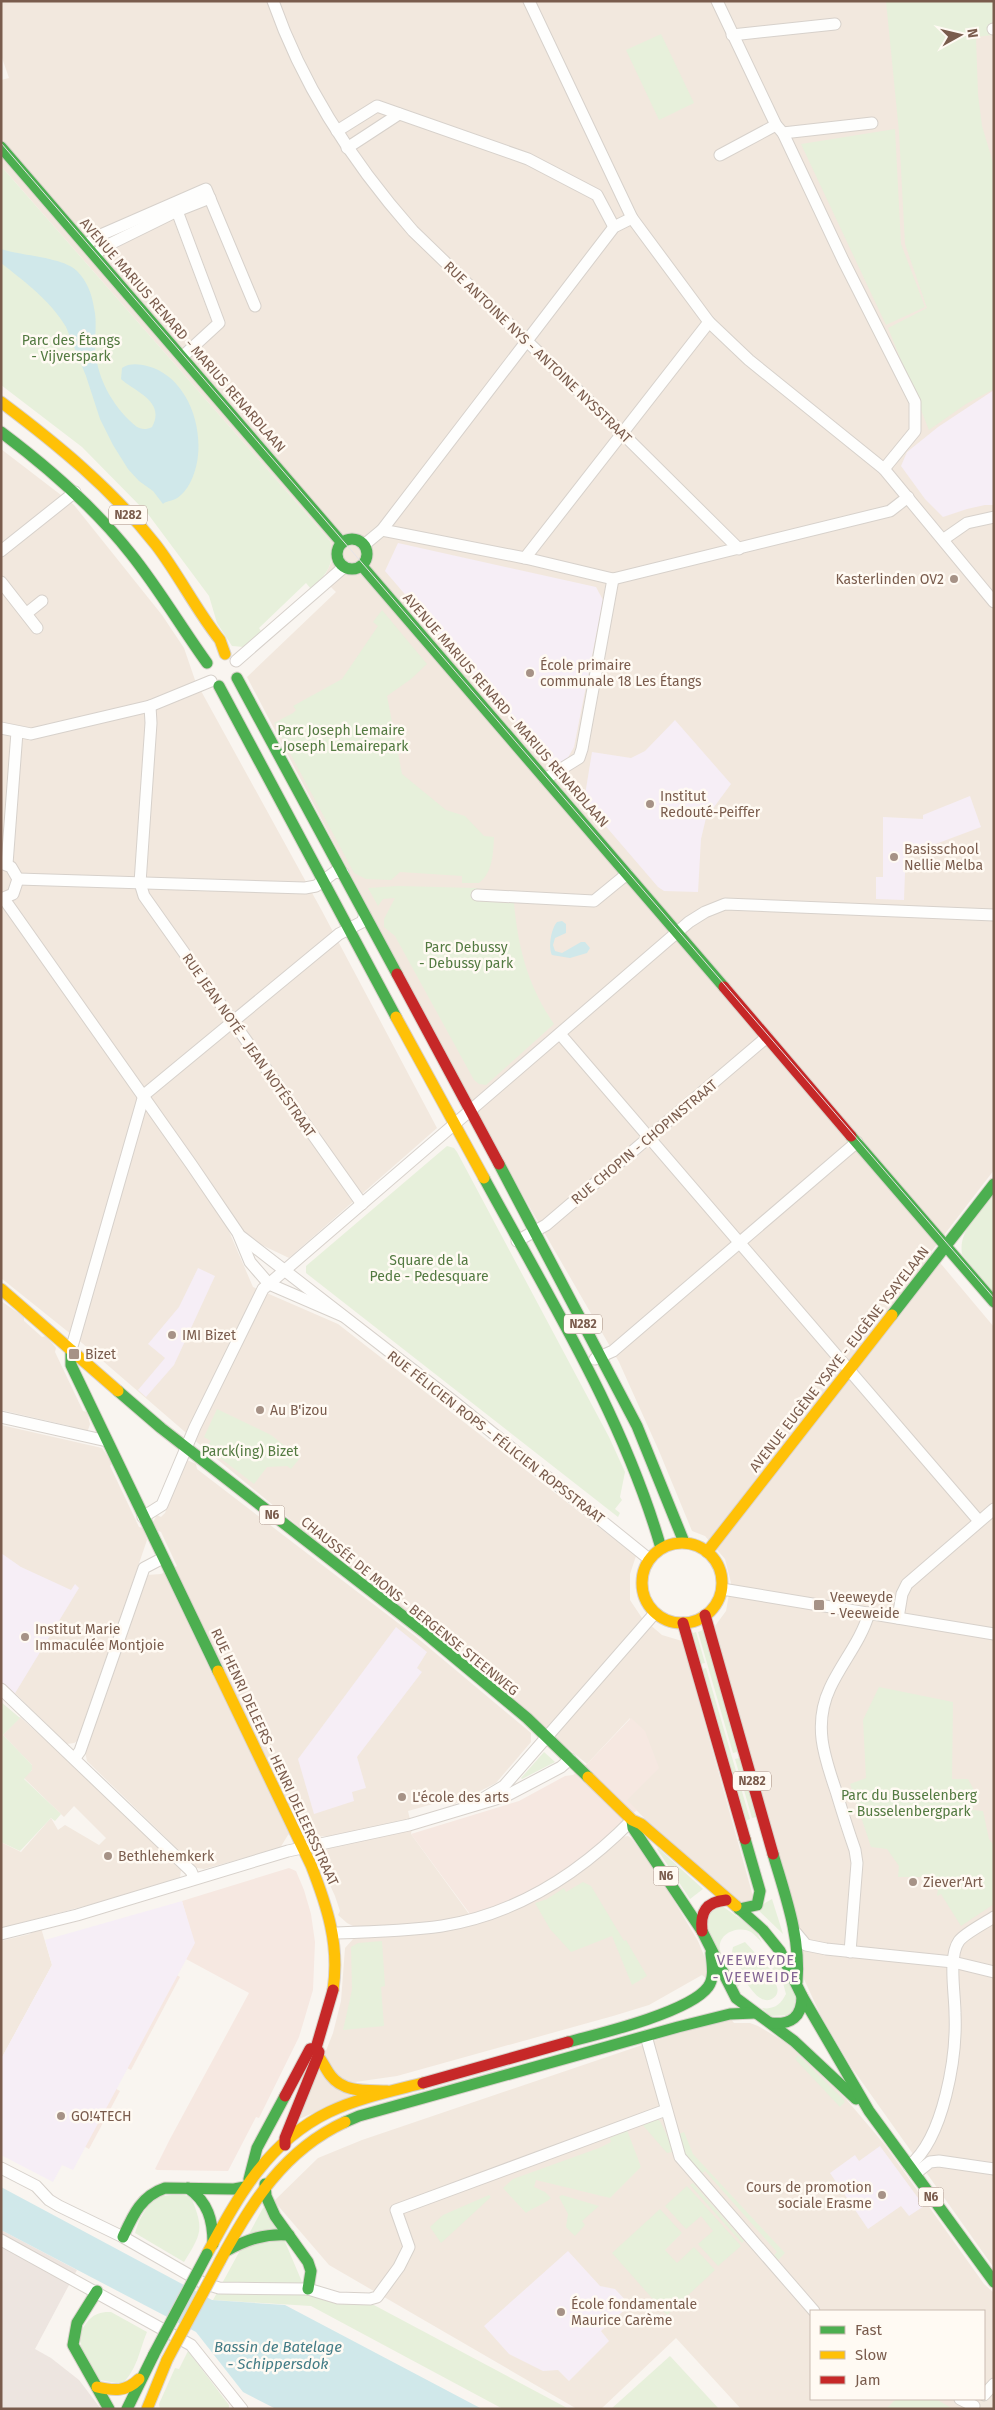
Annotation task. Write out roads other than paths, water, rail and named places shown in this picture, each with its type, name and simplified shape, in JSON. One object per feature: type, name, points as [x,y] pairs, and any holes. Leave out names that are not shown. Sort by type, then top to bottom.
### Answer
[{"type":"main road","name":"AVENUE MARIUS RENARD - MARIUS RENARDLAAN","points":[[1,147],[342,543]]},
{"type":"main road","name":"N282","points":[[1,402],[37,429],[79,466],[155,545],[220,640],[225,654]]},
{"type":"main road","name":"N282","points":[[1,432],[75,492],[121,541],[147,574],[207,664],[206,673],[215,684],[323,881],[585,1364],[621,1434],[639,1476],[661,1548]]},
{"type":"main road","points":[[352,539],[364,545],[367,555],[362,566],[354,569],[344,567],[340,563],[337,554],[342,543],[352,539]]},
{"type":"main road","name":"AVENUE MARIUS RENARD - MARIUS RENARDLAAN","points":[[362,566],[994,1302]]},
{"type":"main road","points":[[207,664],[213,657],[225,654],[236,661]]},
{"type":"main road","name":"N282","points":[[236,661],[239,672],[237,678],[471,1111],[637,1426],[684,1542]]},
{"type":"main road","points":[[215,684],[228,686],[237,678]]},
{"type":"main road","name":"AVENUE EUGÈNE YSAYE - EUGÈNE YSAYELAAN","points":[[707,1552],[994,1184]]},
{"type":"main road","name":"CHAUSSÉE DE MONS - BERGENSE STEENWEG","points":[[1,1289],[185,1448],[425,1633],[546,1737],[632,1820],[641,1824],[726,1900],[763,1930],[780,1951],[802,1996],[869,2111],[994,2282]]},
{"type":"main road","name":"RUE HENRI DELEERS - HENRI DELEERSSTRAAT","points":[[71,1350],[71,1366],[303,1848],[326,1902],[335,1932],[336,1966],[334,1990],[328,2016],[285,2138],[283,2165]]},
{"type":"main road","points":[[684,1542],[707,1552],[713,1558],[721,1572],[722,1589],[718,1601],[706,1616],[695,1621],[683,1623],[668,1621],[655,1613],[644,1597],[642,1578],[649,1559],[661,1548],[684,1542]]},
{"type":"main road","name":"N282","points":[[706,1616],[795,1932],[799,1962],[797,1984]]},
{"type":"main road","name":"N282","points":[[683,1623],[760,1891],[757,1905],[739,1909]]},
{"type":"main road","name":"CHAUSSÉE DE MONS - BERGENSE STEENWEG","points":[[632,1820],[634,1828],[702,1931],[711,1953],[733,1994],[754,2013],[771,2023],[780,2033],[794,2041],[869,2111]]},
{"type":"main road","points":[[702,1931],[700,1918],[706,1906],[719,1900],[726,1900]]},
{"type":"main road","points":[[127,2409],[141,2377],[247,2184],[285,2138],[301,2126],[334,2109],[622,2029],[669,2010],[691,2000],[708,1987],[712,1976],[711,1953]]},
{"type":"main road","points":[[771,2023],[785,2024],[796,2019],[803,2006],[802,1996]]},
{"type":"main road","points":[[149,2407],[167,2360],[226,2250],[265,2184],[283,2165],[327,2130],[359,2116],[646,2036],[722,2016],[754,2013]]},
{"type":"main road","points":[[315,2051],[331,2078],[340,2084],[348,2088],[395,2092]]},
{"type":"main road","name":"RUE HENRI DELEERS - HENRI DELEERSSTRAAT","points":[[247,2184],[257,2148],[315,2051]]},
{"type":"main road","points":[[123,2237],[140,2203],[147,2195],[165,2188],[234,2189],[247,2184]]},
{"type":"main road","points":[[265,2184],[268,2207],[308,2262],[311,2271],[308,2289]]},
{"type":"main road","points":[[188,2188],[203,2200],[213,2227],[210,2249]]},
{"type":"main road","points":[[226,2250],[258,2236],[274,2233],[289,2235]]},
{"type":"main road","points":[[97,2291],[77,2323],[73,2340],[75,2352],[109,2409]]},
{"type":"main road","points":[[97,2387],[122,2392],[132,2387],[141,2377]]},
{"type":"street","name":"RUE ANTOINE NYS - ANTOINE NYSSTRAAT","points":[[273,1],[283,31],[304,73],[347,148],[386,201],[413,231],[739,549]]},
{"type":"street","points":[[529,1],[632,218],[709,322],[749,360],[884,469],[994,602]]},
{"type":"street","points":[[717,1],[843,260],[915,402],[915,430],[884,469]]},
{"type":"street","points":[[732,35],[835,24]]},
{"type":"street","points":[[337,131],[377,106],[528,159],[597,195],[614,227]]},
{"type":"street","points":[[347,148],[399,114]]},
{"type":"street","points":[[720,155],[779,129],[872,123]]},
{"type":"street","points":[[86,245],[96,237],[206,189],[255,306]]},
{"type":"street","points":[[95,255],[104,247],[210,198]]},
{"type":"street","points":[[177,212],[219,323],[182,357]]},
{"type":"street","points":[[364,545],[382,530],[614,227],[632,218]]},
{"type":"street","points":[[525,558],[621,432],[709,322]]},
{"type":"street","points":[[1,551],[75,492]]},
{"type":"street","points":[[382,530],[525,558],[613,578],[890,511],[908,497]]},
{"type":"street","points":[[944,540],[967,522],[994,517]]},
{"type":"street","points":[[236,661],[344,567]]},
{"type":"street","points":[[545,780],[579,758],[613,578]]},
{"type":"street","points":[[1,582],[37,628]]},
{"type":"street","points":[[26,614],[42,602]]},
{"type":"street","points":[[1,728],[31,734],[150,706],[215,684]]},
{"type":"street","points":[[140,883],[151,723],[150,706]]},
{"type":"street","points":[[17,732],[4,864],[14,870],[18,879],[13,894],[3,899],[144,1096],[238,1234],[250,1262],[269,1284]]},
{"type":"street","points":[[18,879],[305,888],[316,886],[327,876],[335,872],[343,873]]},
{"type":"street","points":[[477,895],[594,901],[627,874]]},
{"type":"street","name":"RUE JEAN NOTÉ - JEAN NOTÉSTRAAT","points":[[140,883],[144,896],[232,1023],[362,1204]]},
{"type":"street","points":[[143,1517],[162,1506],[185,1448],[263,1289],[677,932],[705,912],[725,904],[994,915]]},
{"type":"street","points":[[71,1350],[144,1096],[348,928],[362,922],[365,915]]},
{"type":"street","points":[[560,1034],[979,1521]]},
{"type":"street","name":"RUE CHOPIN - CHOPINSTRAAT","points":[[517,1241],[546,1225],[767,1037]]},
{"type":"street","points":[[585,1364],[613,1351],[857,1142]]},
{"type":"street","name":"RUE FÉLICIEN ROPS - FÉLICIEN ROPSSTRAAT","points":[[238,1234],[286,1269],[343,1316],[461,1407],[649,1559]]},
{"type":"street","name":"RUE FÉLICIEN ROPS - FÉLICIEN ROPSSTRAAT","points":[[269,1284],[343,1316]]},
{"type":"street","points":[[1,1418],[107,1441]]},
{"type":"street","points":[[898,1618],[902,1594],[907,1584],[994,1509]]},
{"type":"street","points":[[75,1758],[80,1751],[144,1568],[163,1558]]},
{"type":"street","points":[[722,1589],[994,1634]]},
{"type":"street","points":[[473,1805],[504,1786],[655,1613]]},
{"type":"street","points":[[850,1952],[857,1863],[855,1850],[825,1761],[820,1727],[822,1708],[830,1688],[864,1629],[869,1613]]},
{"type":"street","points":[[1,1689],[191,1871],[194,1878]]},
{"type":"street","points":[[1,1934],[94,1910],[194,1878],[303,1848],[409,1824],[506,1796],[553,1772],[570,1759]]},
{"type":"street","points":[[335,1932],[440,1926],[497,1911],[536,1895],[560,1880],[632,1820]]},
{"type":"street","points":[[912,2170],[929,2144],[947,2089],[954,2050],[953,1962],[959,1941],[994,1917]]},
{"type":"street","points":[[795,1932],[806,1945],[850,1952],[953,1962],[994,1972]]},
{"type":"street","points":[[799,1962],[806,1956],[826,1949]]},
{"type":"street","points":[[646,2036],[680,2157],[813,2310]]},
{"type":"street","points":[[1,2168],[36,2186],[49,2200],[59,2206],[123,2237],[202,2283],[219,2288],[308,2289],[338,2298],[370,2299],[377,2297],[399,2268],[409,2247],[396,2210],[666,2110]]},
{"type":"street","points":[[912,2170],[939,2160],[994,2169]]},
{"type":"street","points":[[1,2240],[97,2291],[191,2345],[242,2409]]},
{"type":"street","points":[[985,2394],[994,2384]]},
{"type":"street","points":[[963,2400],[975,2404]]},
{"type":"water","points":[[1,249],[62,263],[71,266],[81,275],[93,303],[96,356],[101,376],[115,404],[134,425],[142,429],[152,427],[155,410],[147,398],[121,379],[122,368],[131,365],[147,366],[163,372],[176,383],[186,397],[193,413],[197,430],[198,448],[196,465],[191,481],[179,497],[163,504],[153,491],[139,481],[128,469],[100,419],[86,376],[66,327],[45,300],[1,263]]},
{"type":"water","points":[[562,921],[566,924],[566,933],[555,938],[553,945],[555,951],[562,953],[581,942],[585,942],[590,948],[587,953],[570,958],[552,955],[550,943],[552,933],[557,922]]},
{"type":"water","name":"Bassin de Batelage - Schippersdok","points":[[1,2187],[212,2300],[285,2305],[482,2409],[276,2409],[243,2392],[196,2332],[1,2230]]},
{"type":"tram line","points":[[1,143],[994,1298]]},
{"type":"place","name":"Kasterlinden OV2","points":[[954,579]]},
{"type":"place","name":"École primaire communale 18 Les Étangs","points":[[530,673]]},
{"type":"place","name":"Institut Redouté-Peiffer","points":[[650,804]]},
{"type":"place","name":"Basisschool Nellie Melba","points":[[894,857]]},
{"type":"place","name":"IMI Bizet","points":[[172,1335]]},
{"type":"place","name":"Bizet","points":[[74,1354]]},
{"type":"place","name":"Au B'izou","points":[[260,1410]]},
{"type":"place","name":"Veeweyde - Veeweide","points":[[819,1605]]},
{"type":"place","name":"Institut Marie Immaculée Montjoie","points":[[25,1637]]},
{"type":"place","name":"L'école des arts","points":[[402,1797]]},
{"type":"place","name":"Bethlehemkerk","points":[[108,1856]]},
{"type":"place","name":"Ziever'Art","points":[[913,1882]]},
{"type":"place","name":"GO!4TECH","points":[[61,2116]]},
{"type":"place","name":"Cours de promotion sociale Erasme","points":[[882,2195]]},
{"type":"place","name":"École fondamentale Maurice Carème","points":[[561,2312]]},
{"type":"district","name":"VEEWEYDE - VEEWEIDE","points":[[756,1968]]},
{"type":"park label","name":"Parc des Étangs - Vijverspark","points":[[71,348]]},
{"type":"park label","name":"Parc Joseph Lemaire - Joseph Lemairepark","points":[[341,738]]},
{"type":"park label","name":"Parc Debussy - Debussy park","points":[[466,956]]},
{"type":"park label","name":"Square de la Pede - Pedesquare","points":[[429,1268]]},
{"type":"park label","name":"Parck(ing) Bizet","points":[[250,1451]]},
{"type":"park label","name":"Parc du Busselenberg - Busselenbergpark","points":[[909,1804]]}]
